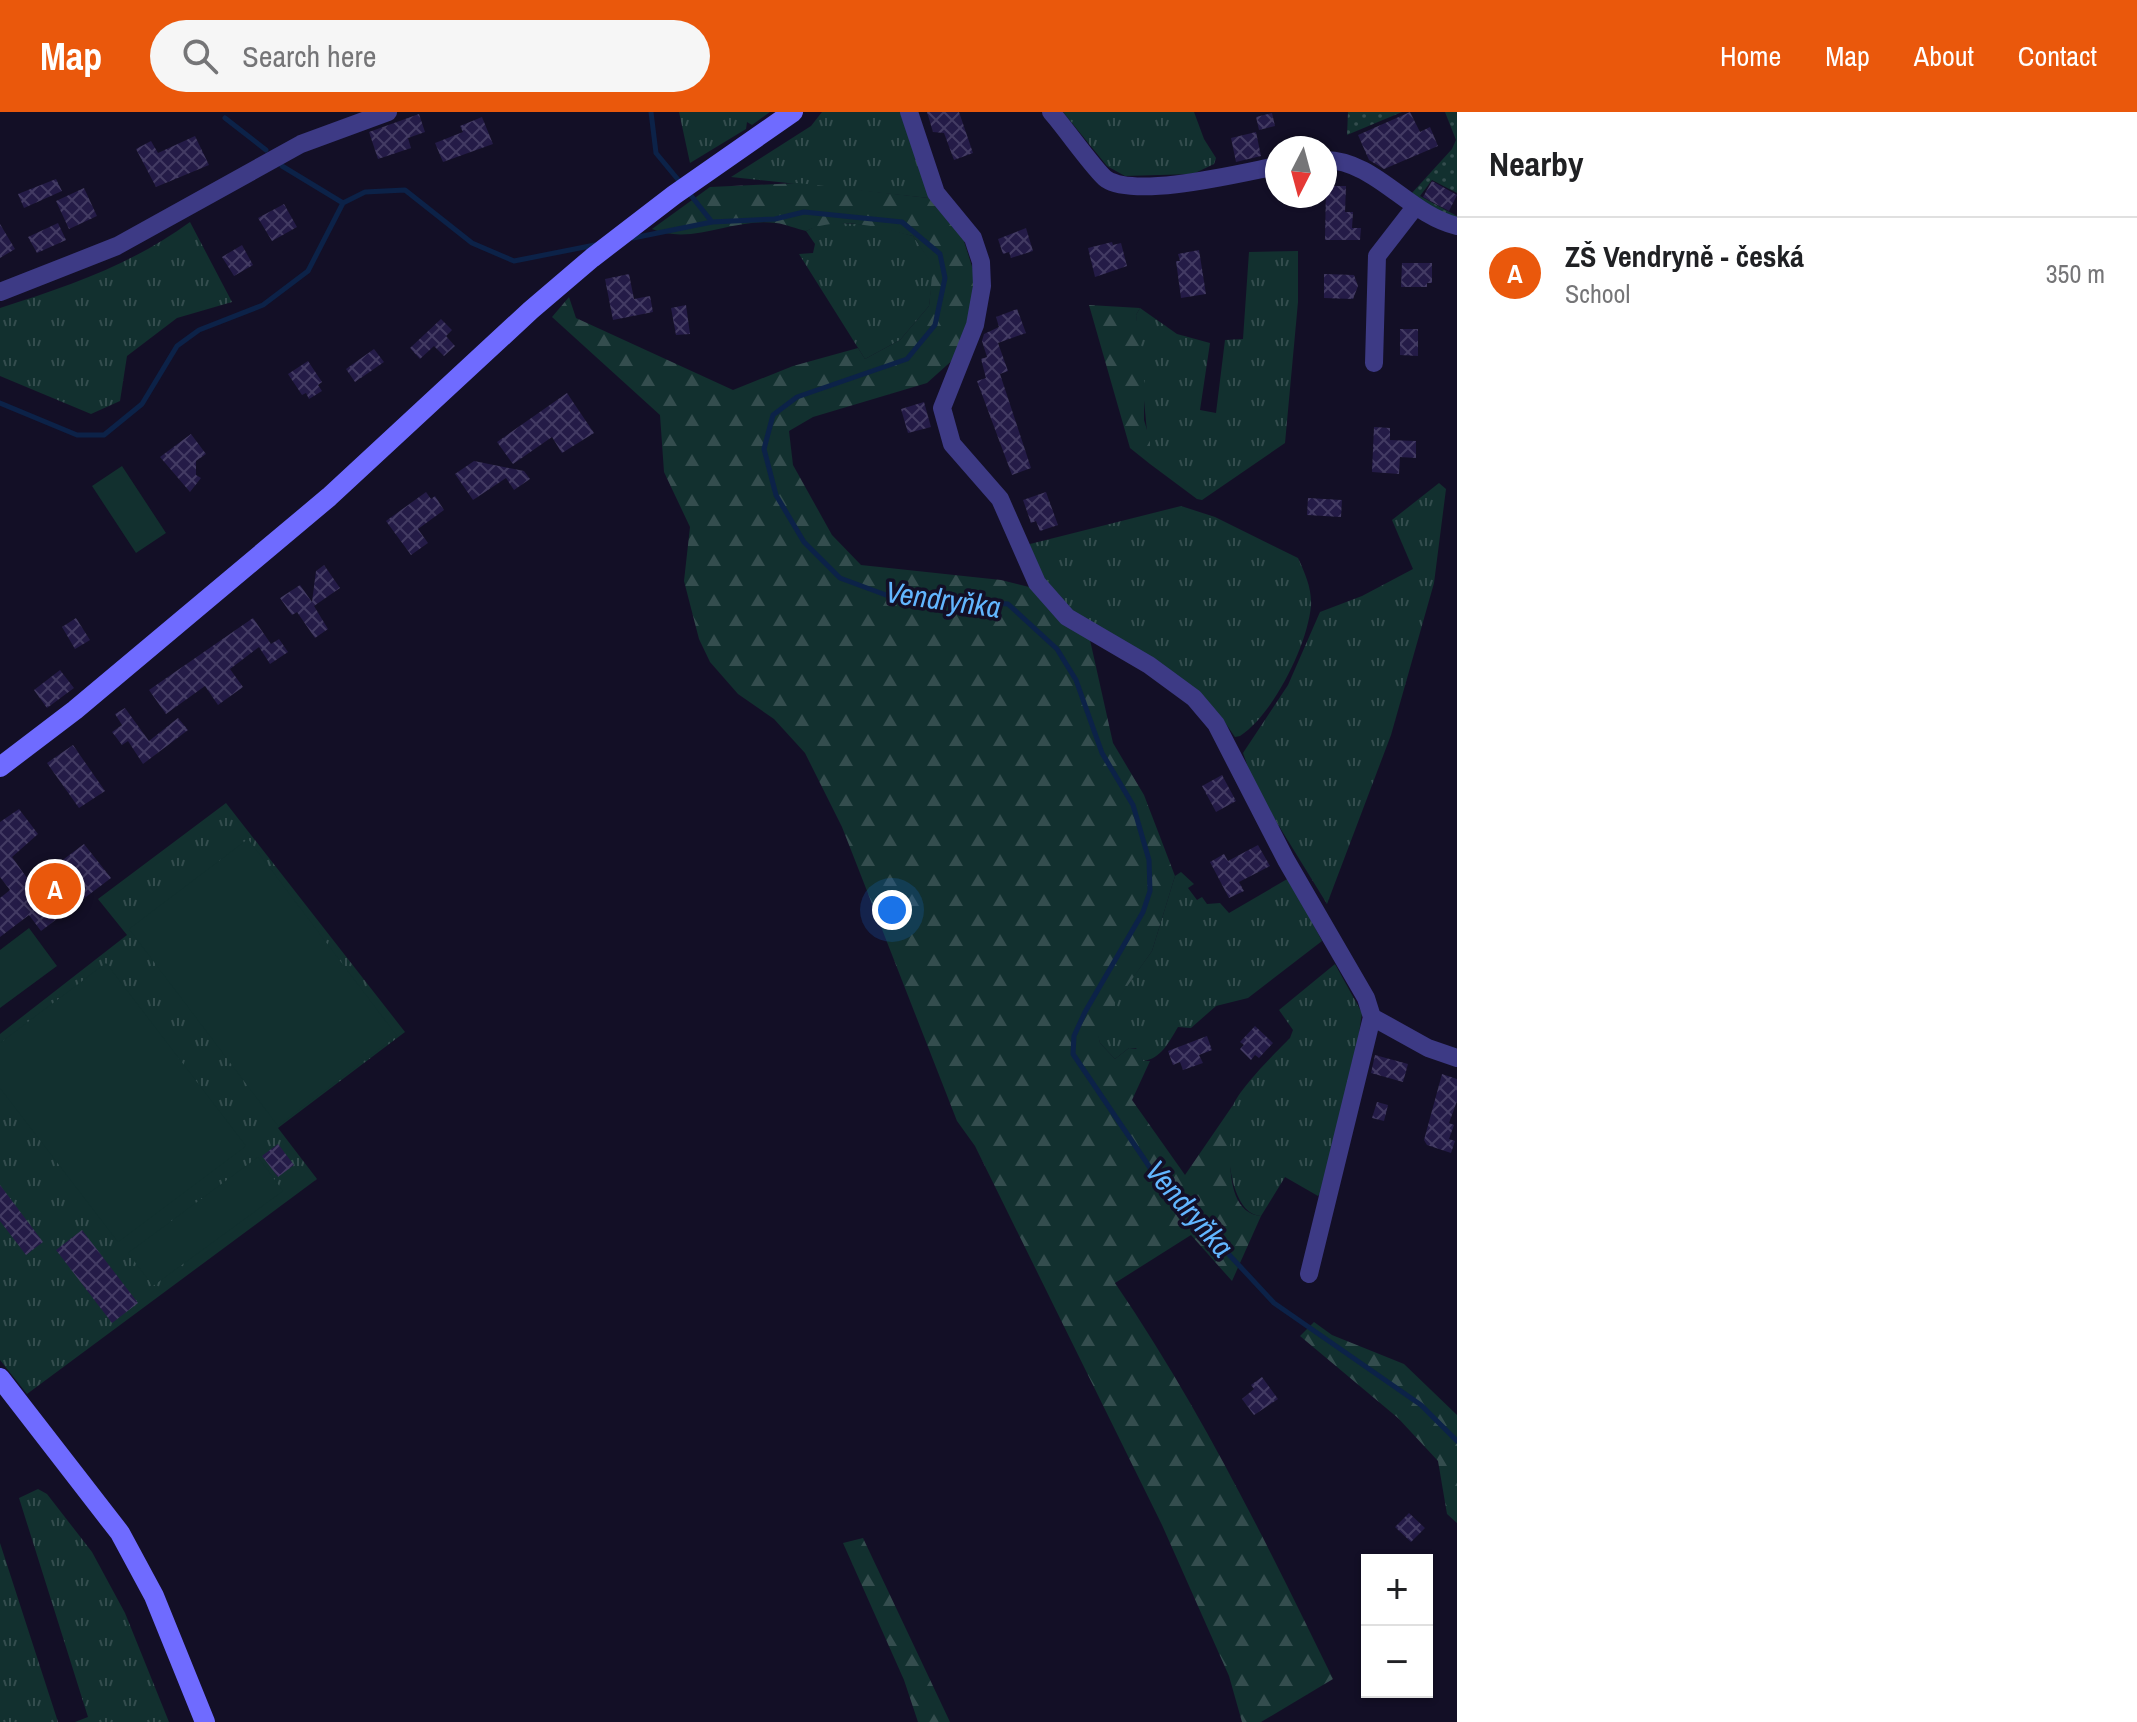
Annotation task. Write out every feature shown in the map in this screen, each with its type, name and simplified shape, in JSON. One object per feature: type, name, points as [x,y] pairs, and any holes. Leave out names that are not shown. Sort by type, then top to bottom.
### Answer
[{"type":"street","points":[[0,292],[117,246],[301,144],[388,112]]},
{"type":"street","points":[[0,767],[75,710],[329,497],[531,310],[592,258],[674,195],[793,112]]},
{"type":"street","points":[[909,112],[936,193],[973,238],[981,262],[982,286],[975,325],[942,408],[952,444],[1000,499],[1037,583],[1067,617],[1149,665],[1194,698],[1216,724],[1286,860],[1366,998],[1372,1017],[1309,1274]]},
{"type":"street","points":[[1051,112],[1105,179],[1126,186],[1193,183],[1265,168]]},
{"type":"street","points":[[1337,160],[1371,175],[1415,207],[1457,226]]},
{"type":"street","points":[[1374,363],[1377,256],[1415,207]]},
{"type":"street","points":[[1372,1017],[1428,1048],[1457,1058]]},
{"type":"street","points":[[0,1378],[120,1533],[154,1596],[205,1722]]},
{"type":"green space","points":[[679,112],[770,112],[752,125],[747,122],[746,129],[690,163]]},
{"type":"green space","points":[[822,112],[900,112],[929,198],[731,177],[811,126]]},
{"type":"green space","points":[[1063,112],[1194,112],[1204,139],[1216,158],[1214,164],[1193,174],[1125,176],[1107,166]]},
{"type":"green space","points":[[1348,112],[1402,112],[1347,135]]},
{"type":"green space","points":[[1445,112],[1457,112],[1457,193],[1432,180],[1420,196],[1457,216],[1457,223],[1411,194],[1452,149],[1456,140]]},
{"type":"green space","points":[[798,183],[929,198],[963,238],[976,279],[974,302],[956,357],[927,383],[813,417],[789,431],[793,465],[832,535],[861,565],[1001,580],[1033,588],[1090,640],[1113,743],[1144,795],[1175,876],[1152,951],[1097,1029],[1100,1043],[1115,1059],[1129,1048],[1138,1049],[1143,1061],[1150,1061],[1132,1100],[1185,1175],[1233,1105],[1230,1170],[1233,1187],[1248,1212],[1261,1216],[1232,1281],[1191,1235],[1115,1283],[1204,1428],[1333,1679],[1261,1722],[1242,1722],[1229,1676],[1162,1525],[975,1146],[957,1121],[842,827],[805,753],[774,719],[738,694],[710,662],[699,639],[684,581],[690,527],[664,472],[660,415],[552,317],[569,297],[576,318],[733,390],[793,366],[858,348],[865,359],[900,340],[929,306],[933,266],[913,236],[845,223],[806,231],[760,222],[683,234],[652,229],[710,187]]},
{"type":"green space","points":[[190,222],[232,302],[177,318],[127,356],[120,401],[91,414],[0,376],[0,308],[122,262]]},
{"type":"green space","points":[[825,222],[873,225],[913,236],[934,266],[929,306],[900,340],[865,359],[799,254],[813,253],[815,244],[806,231]]},
{"type":"green space","points":[[1298,251],[1298,302],[1285,443],[1202,500],[1197,499],[1150,464],[1136,315],[1140,308],[1177,334],[1210,343],[1200,410],[1216,413],[1225,340],[1243,339],[1249,252]]},
{"type":"green space","points":[[1089,305],[1140,308],[1136,315],[1144,367],[1144,420],[1150,440],[1150,464],[1130,448]]},
{"type":"green space","points":[[122,466],[166,533],[136,553],[92,486]]},
{"type":"green space","points":[[1439,483],[1446,489],[1434,583],[1391,735],[1327,904],[1255,787],[1243,753],[1288,685],[1320,612],[1362,596],[1413,569],[1392,520]]},
{"type":"green space","points":[[1181,506],[1215,517],[1298,558],[1309,587],[1311,606],[1296,659],[1265,712],[1240,736],[1235,737],[1224,721],[1052,596],[1030,553],[1030,544]]},
{"type":"green space","points":[[226,803],[405,1032],[278,1128],[317,1179],[27,1394],[0,1360],[0,1034],[127,935],[98,899]]},
{"type":"green space","points":[[248,839],[397,1036],[278,1126],[129,929]]},
{"type":"green space","points":[[1181,872],[1194,884],[1188,888],[1197,900],[1202,897],[1207,904],[1220,903],[1229,913],[1289,878],[1322,941],[1248,998],[1216,1006],[1191,1028],[1178,1027],[1155,1057],[1143,1061],[1136,1048],[1129,1048],[1115,1059],[1100,1043],[1096,1029],[1152,951],[1175,876]]},
{"type":"green space","points":[[29,928],[57,966],[0,1008],[0,950]]},
{"type":"green space","points":[[106,963],[246,1146],[118,1242],[0,1088],[0,1043]]},
{"type":"green space","points":[[1335,964],[1362,1013],[1355,1060],[1320,1194],[1318,1196],[1285,1177],[1261,1216],[1249,1212],[1234,1187],[1229,1151],[1233,1106],[1250,1080],[1290,1038],[1293,1030],[1279,1010]]},
{"type":"green space","points":[[258,1157],[283,1191],[153,1286],[128,1253]]},
{"type":"green space","points":[[1314,1322],[1332,1335],[1404,1364],[1457,1415],[1457,1523],[1447,1514],[1438,1461],[1398,1418],[1300,1336]]},
{"type":"green space","points":[[38,1489],[47,1494],[92,1552],[125,1613],[169,1722],[75,1722],[88,1717],[19,1498]]},
{"type":"green space","points":[[863,1538],[950,1722],[918,1722],[904,1680],[843,1543]]},
{"type":"green space","points":[[0,1543],[58,1722],[0,1722]]},
{"type":"building","points":[[927,112],[959,112],[973,153],[954,160],[944,133],[933,132]]},
{"type":"building","points":[[1410,112],[1420,132],[1430,127],[1438,146],[1384,169],[1369,160],[1358,135]]},
{"type":"building","points":[[1272,113],[1275,126],[1259,130],[1256,117]]},
{"type":"building","points":[[419,114],[425,132],[408,138],[411,148],[378,159],[369,132]]},
{"type":"building","points":[[482,117],[493,144],[443,162],[435,143],[463,132],[460,126]]},
{"type":"building","points":[[1256,132],[1261,156],[1236,162],[1231,138]]},
{"type":"building","points":[[195,136],[209,165],[156,187],[136,149],[151,141],[158,153]]},
{"type":"building","points":[[56,179],[62,191],[24,208],[18,194]]},
{"type":"building","points":[[1432,181],[1457,195],[1449,211],[1423,197]]},
{"type":"building","points":[[1337,186],[1346,186],[1345,212],[1353,212],[1352,228],[1361,228],[1360,240],[1325,240],[1326,208],[1337,208]]},
{"type":"building","points":[[84,188],[97,216],[69,229],[56,201]]},
{"type":"building","points":[[284,204],[297,227],[272,241],[258,218]]},
{"type":"building","points":[[58,223],[66,240],[37,253],[28,237]]},
{"type":"building","points":[[0,224],[15,249],[0,258]]},
{"type":"building","points":[[1026,228],[1033,251],[1011,258],[1009,252],[1003,254],[998,239]]},
{"type":"building","points":[[1112,242],[1113,245],[1121,243],[1127,266],[1095,277],[1088,248]]},
{"type":"building","points":[[242,245],[253,265],[234,276],[222,257]]},
{"type":"building","points":[[1199,250],[1206,294],[1181,298],[1176,261],[1180,261],[1178,254]]},
{"type":"building","points":[[1402,263],[1432,263],[1432,283],[1427,283],[1427,287],[1401,287]]},
{"type":"building","points":[[629,274],[634,299],[650,296],[653,312],[613,320],[605,279]]},
{"type":"building","points":[[1324,274],[1354,275],[1358,286],[1353,299],[1324,298]]},
{"type":"building","points":[[686,305],[690,334],[676,335],[671,308]]},
{"type":"building","points":[[1017,309],[1026,333],[998,343],[1008,371],[1000,374],[1031,468],[1012,475],[977,381],[986,378],[981,359],[987,357],[982,341],[984,334],[999,327],[996,317]]},
{"type":"building","points":[[441,319],[452,330],[446,336],[455,346],[444,356],[434,346],[420,359],[410,348]]},
{"type":"building","points":[[1400,329],[1418,329],[1418,356],[1400,355]]},
{"type":"building","points":[[374,349],[384,362],[355,382],[346,369]]},
{"type":"building","points":[[308,361],[322,382],[318,385],[322,391],[309,399],[306,393],[302,395],[288,374]]},
{"type":"building","points":[[567,393],[594,433],[562,453],[552,437],[513,464],[497,442]]},
{"type":"building","points":[[924,402],[931,427],[908,433],[901,409]]},
{"type":"building","points":[[1374,427],[1390,428],[1390,440],[1416,441],[1416,458],[1400,457],[1399,474],[1372,472]]},
{"type":"building","points":[[191,434],[206,454],[196,461],[196,475],[201,478],[190,492],[160,457]]},
{"type":"building","points":[[474,461],[524,471],[530,479],[514,490],[506,478],[473,500],[455,474]]},
{"type":"building","points":[[426,492],[431,499],[435,496],[444,510],[418,529],[428,543],[411,555],[386,521]]},
{"type":"building","points":[[1046,492],[1058,525],[1040,531],[1036,521],[1031,523],[1023,500]]},
{"type":"building","points":[[1308,498],[1342,500],[1341,517],[1307,515]]},
{"type":"building","points":[[324,565],[340,588],[314,606],[328,629],[315,638],[297,612],[292,615],[280,598],[300,585],[312,602],[316,571]]},
{"type":"building","points":[[76,618],[90,640],[75,649],[62,627]]},
{"type":"building","points":[[253,618],[271,644],[279,639],[288,652],[270,664],[259,647],[230,669],[243,687],[218,705],[205,686],[166,714],[149,690]]},
{"type":"building","points":[[60,670],[74,688],[47,708],[34,690]]},
{"type":"building","points":[[125,708],[149,741],[178,718],[188,730],[143,764],[128,741],[122,745],[112,732],[122,725],[115,714]]},
{"type":"building","points":[[73,745],[105,791],[79,808],[47,763]]},
{"type":"building","points":[[1222,775],[1236,801],[1216,812],[1202,786]]},
{"type":"building","points":[[19,809],[38,834],[12,857],[27,878],[52,859],[56,865],[84,844],[111,878],[41,931],[29,915],[0,937],[0,898],[10,890],[0,877],[0,822]]},
{"type":"building","points":[[1258,845],[1270,866],[1239,882],[1244,891],[1229,898],[1210,862],[1224,854],[1228,861]]},
{"type":"building","points":[[1255,1026],[1273,1043],[1259,1058],[1255,1055],[1251,1060],[1240,1049],[1244,1045],[1240,1042]]},
{"type":"building","points":[[1207,1036],[1212,1050],[1199,1055],[1203,1063],[1183,1070],[1180,1062],[1173,1065],[1168,1051]]},
{"type":"building","points":[[1375,1055],[1408,1064],[1403,1082],[1371,1073]]},
{"type":"building","points":[[1442,1074],[1457,1079],[1457,1101],[1449,1123],[1454,1125],[1449,1139],[1455,1141],[1451,1153],[1427,1145],[1424,1140]]},
{"type":"building","points":[[1377,1102],[1388,1105],[1384,1121],[1372,1118]]},
{"type":"building","points":[[278,1144],[294,1165],[278,1177],[262,1156]]},
{"type":"building","points":[[0,1185],[43,1242],[26,1255],[0,1221]]},
{"type":"building","points":[[82,1230],[138,1303],[112,1323],[56,1250]]},
{"type":"building","points":[[1262,1377],[1278,1399],[1254,1415],[1242,1399],[1254,1389],[1251,1385]]},
{"type":"building","points":[[1409,1513],[1425,1528],[1411,1542],[1395,1527]]},
{"type":"waterway","points":[[651,112],[656,153],[680,182]]},
{"type":"waterway","points":[[225,118],[266,150]]},
{"type":"waterway","points":[[282,166],[343,203]]},
{"type":"waterway","name":"Vendryňka","points":[[0,403],[77,435],[104,435],[142,404],[177,346],[199,330],[263,305],[308,271],[343,203],[365,192],[405,190],[472,243],[514,261],[595,245]]},
{"type":"waterway","points":[[689,193],[712,222]]},
{"type":"waterway","name":"Vendryňka","points":[[633,238],[712,222],[775,219],[804,212],[902,222],[940,254],[945,278],[935,325],[907,359],[797,397],[773,415],[764,449],[776,495],[804,542],[840,578],[886,595],[1008,604],[1057,649],[1076,680],[1102,753],[1133,805],[1149,860],[1150,891],[1143,912],[1085,1012],[1074,1036],[1073,1054],[1155,1175],[1274,1303],[1421,1405],[1457,1441]]},
{"type":"place","name":"ZŠ Vendryně - česká","points":[[55,889]]}]
